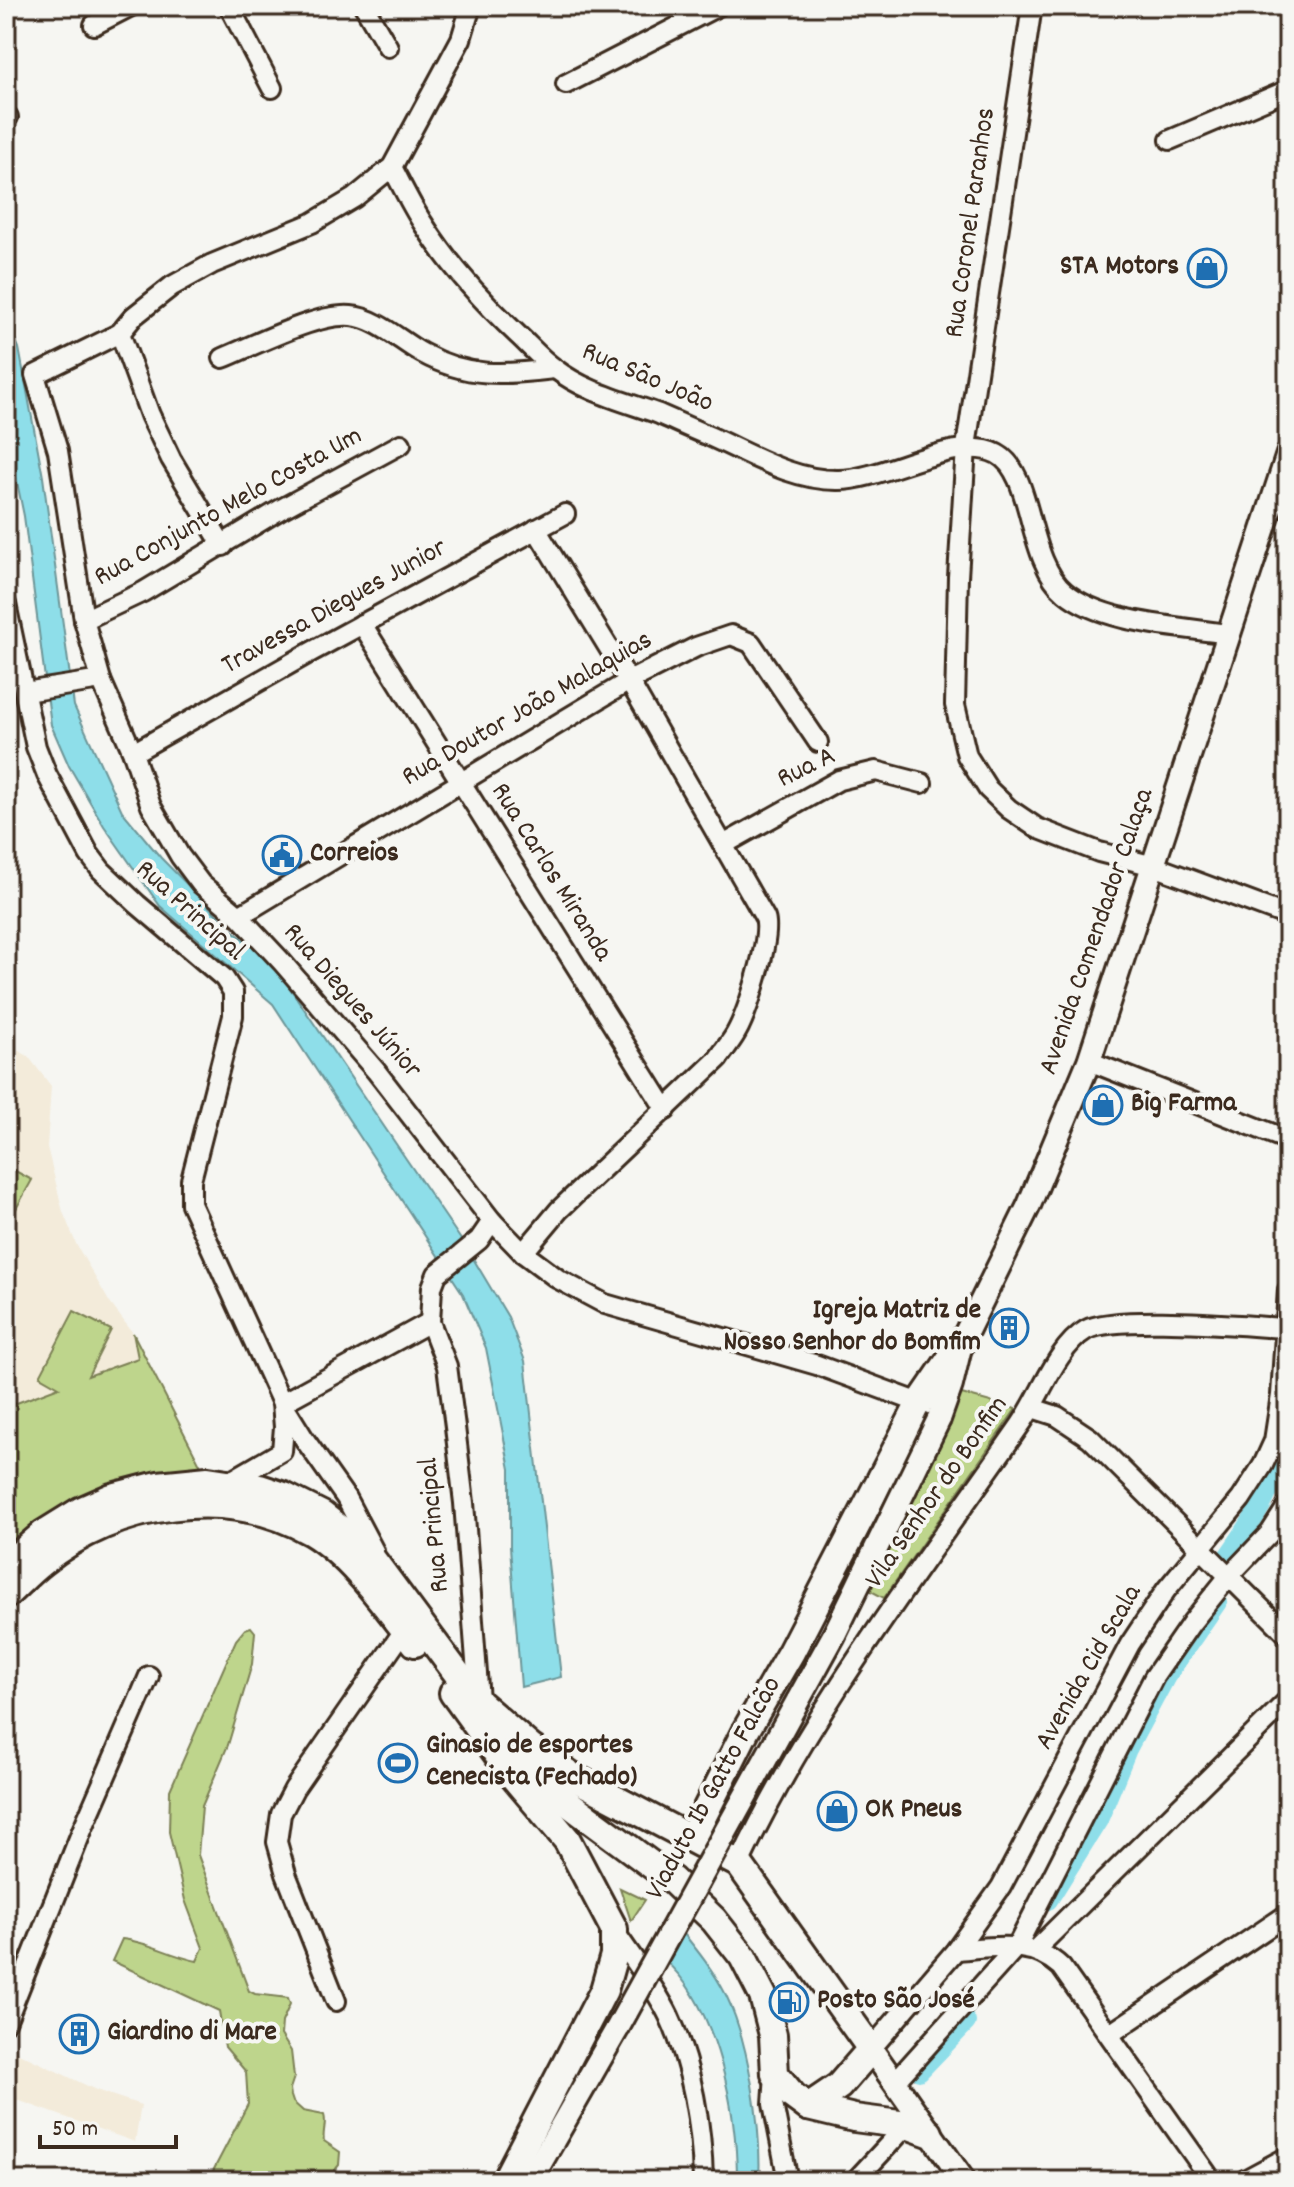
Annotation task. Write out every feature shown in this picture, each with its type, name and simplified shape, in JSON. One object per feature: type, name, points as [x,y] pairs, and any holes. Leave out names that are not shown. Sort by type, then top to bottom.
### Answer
[{"type":"highway","points":[[692,1838],[746,1730],[929,1411],[961,1343]]},
{"type":"highway","points":[[6,1566],[43,1534],[80,1511],[112,1497],[158,1485],[208,1480],[227,1483],[272,1492],[322,1515],[364,1548],[479,1703],[531,1748],[575,1778],[739,1864],[871,2049],[839,2086],[808,2107]]},
{"type":"highway","points":[[6,1595],[43,1561],[124,1516],[176,1505],[227,1505],[266,1514],[311,1532],[349,1564],[405,1629],[497,1754],[567,1840],[614,1929],[614,1955],[604,1990],[505,2181]]},
{"type":"highway","points":[[497,1754],[672,1880],[714,1920],[743,1957],[763,1996],[773,2035],[775,2074],[793,2096],[808,2107],[918,2129]]},
{"type":"main road","name":"Avenida Comendador Calaça","points":[[961,1343],[1029,1205],[1089,1061],[1288,454]]},
{"type":"main road","name":"Viaduto Ib Gatto Falcão","points":[[530,2181],[834,1635],[929,1411]]},
{"type":"main road","points":[[871,2049],[894,2083],[918,2129],[964,2181]]},
{"type":"main road","points":[[1247,2181],[1288,2159]]},
{"type":"street","points":[[94,25],[131,6]]},
{"type":"street","points":[[229,6],[272,88]]},
{"type":"street","points":[[364,6],[388,47]]},
{"type":"street","points":[[223,546],[165,448],[120,333],[134,316],[172,286],[212,264],[312,223],[354,198],[392,167],[461,39],[471,6]]},
{"type":"street","points":[[566,84],[718,6]]},
{"type":"street","name":"Rua Coronel Paranhos","points":[[1032,6],[966,447],[958,577],[955,705],[967,756],[988,789],[1009,809],[1037,828],[1150,876],[1288,916]]},
{"type":"street","points":[[1170,140],[1288,90]]},
{"type":"street","name":"Rua São João","points":[[392,167],[423,224],[489,308],[554,369],[601,395],[659,415],[792,474],[819,480],[844,480],[966,447]]},
{"type":"street","points":[[223,358],[290,330],[345,315],[370,321],[438,360],[486,374],[554,369]]},
{"type":"street","name":"Rua Diegues Júnior","points":[[120,333],[35,375],[58,451],[84,620],[101,680],[133,753],[151,806],[180,856],[201,884],[239,916],[282,962],[376,1071],[492,1221],[523,1253],[558,1279],[605,1304],[817,1365],[929,1411]]},
{"type":"street","name":"Rua Conjunto Melo Costa Um","points":[[84,620],[143,592],[281,509],[401,444]]},
{"type":"street","points":[[966,447],[1000,455],[1016,477],[1030,514],[1040,557],[1048,574],[1064,592],[1084,605],[1124,617],[1227,634]]},
{"type":"street","name":"Travessa Diegues Junior","points":[[133,753],[565,514]]},
{"type":"street","points":[[523,1253],[559,1210],[718,1059],[747,1009],[768,931],[765,918],[629,681],[536,529]]},
{"type":"street","name":"Rua Principal","points":[[6,604],[31,691],[36,747],[47,775],[89,854],[101,870],[137,904],[224,978],[233,992],[233,1016],[191,1180],[191,1204],[282,1403],[346,1498],[384,1571]]},
{"type":"street","name":"Rua Carlos Miranda","points":[[362,624],[666,1110]]},
{"type":"street","name":"Rua Doutor João Malaquias","points":[[239,916],[629,681],[696,647],[731,635],[751,643],[818,742]]},
{"type":"street","points":[[31,691],[101,680]]},
{"type":"street","name":"Rua A","points":[[723,845],[839,780],[876,771],[922,783]]},
{"type":"street","points":[[1089,1061],[1288,1140]]},
{"type":"street","points":[[282,1403],[430,1322],[432,1287],[437,1274],[479,1240],[492,1221]]},
{"type":"street","name":"Avenida Cid Scala","points":[[871,2049],[956,1950],[1001,1887],[1130,1644],[1166,1590],[1241,1499],[1263,1465],[1274,1441],[1281,1395],[1288,1290]]},
{"type":"street","name":"Rua Principal","points":[[430,1322],[447,1366],[455,1427],[479,1703]]},
{"type":"street","name":"Vila Senhor do Bonfim","points":[[739,1864],[797,1753],[905,1588],[1032,1408],[1075,1339],[1095,1326],[1126,1322],[1285,1328]]},
{"type":"street","name":"Rua Principal","points":[[227,1483],[282,1451],[282,1403]]},
{"type":"street","points":[[1032,1408],[1057,1416],[1090,1438],[1286,1636]]},
{"type":"street","points":[[894,2083],[1017,1946],[1154,1677],[1192,1622],[1229,1576],[1270,1533],[1288,1505]]},
{"type":"street","points":[[336,2001],[286,1874],[277,1842],[281,1814],[294,1789],[405,1629]]},
{"type":"street","points":[[6,2022],[83,1828],[149,1676]]},
{"type":"street","points":[[1036,1949],[1288,1700]]},
{"type":"street","points":[[746,1730],[797,1753]]},
{"type":"street","points":[[1110,2034],[1288,1914]]},
{"type":"street","points":[[614,1929],[669,2016],[681,2047],[700,2138],[703,2181]]},
{"type":"street","points":[[956,1950],[1017,1946],[1036,1949],[1050,1956],[1110,2034],[1212,2181]]},
{"type":"street","points":[[775,2074],[773,2104],[788,2181]]},
{"type":"street","points":[[855,2181],[918,2129]]},
{"type":"shaded area","points":[[6,1044],[28,1056],[51,1086],[47,1147],[63,1212],[77,1246],[110,1303],[133,1333],[138,1358],[6,1407]]},
{"type":"shaded area","points":[[6,2047],[96,2090],[141,2105],[135,2142],[6,2096]]},
{"type":"green space","points":[[6,1166],[32,1180],[6,1227]]},
{"type":"green space","points":[[74,1311],[111,1330],[88,1376],[138,1358],[133,1333],[208,1480],[6,1568],[6,1407],[59,1387],[40,1376]]},
{"type":"green space","points":[[958,1393],[1016,1409],[884,1598],[871,1591],[887,1544]]},
{"type":"green space","points":[[251,1627],[255,1632],[252,1664],[228,1745],[202,1806],[198,1855],[249,1991],[288,1998],[290,2004],[282,2022],[281,2035],[291,2051],[294,2077],[290,2089],[293,2102],[303,2111],[324,2115],[324,2141],[340,2152],[339,2165],[326,2181],[201,2181],[213,2171],[248,2104],[246,2072],[225,2047],[219,2011],[112,1961],[122,1939],[197,1961],[203,1948],[185,1900],[169,1832],[170,1790],[236,1640],[245,1629]]},
{"type":"green space","points":[[620,1888],[645,1900],[631,1921]]},
{"type":"water","points":[[6,318],[19,348],[43,477],[74,706],[122,811],[161,858],[281,975],[468,1250],[508,1317],[525,1361],[561,1677],[521,1687],[510,1547],[510,1469],[486,1348],[463,1294],[273,1004],[160,906],[104,826],[69,766],[51,725],[24,516],[6,429]]},
{"type":"water","points":[[680,1929],[721,1986],[734,2014],[756,2112],[759,2181],[737,2181],[733,2124],[721,2062],[698,2004],[683,1980],[664,1960]]},
{"type":"waterway","points":[[1227,1558],[1273,1482],[1288,1431]]},
{"type":"waterway","points":[[1048,1900],[1098,1820],[1127,1749],[1166,1676],[1217,1602]]},
{"type":"waterway","points":[[919,2071],[966,2022]]},
{"type":"place","name":"STA Motors","points":[[1207,268]]},
{"type":"place","name":"Correios","points":[[282,855]]},
{"type":"place","name":"Big Farma","points":[[1103,1105]]},
{"type":"place","name":"Igreja Matriz de Nosso Senhor do Bomfim","points":[[1009,1328]]},
{"type":"place","name":"Ginasio de esportes Cenecista (Fechado)","points":[[398,1763]]},
{"type":"place","name":"OK Pneus","points":[[837,1811]]},
{"type":"place","name":"Posto São José","points":[[789,2002]]},
{"type":"place","name":"Giardino di Mare","points":[[79,2034]]}]
